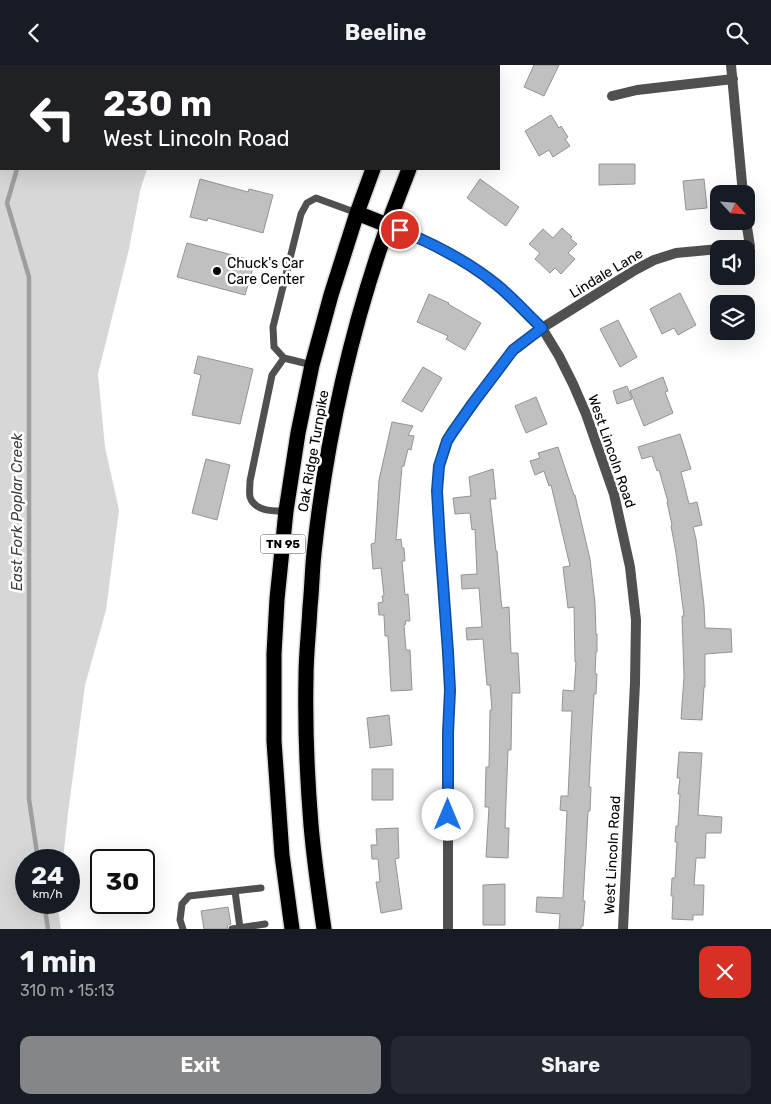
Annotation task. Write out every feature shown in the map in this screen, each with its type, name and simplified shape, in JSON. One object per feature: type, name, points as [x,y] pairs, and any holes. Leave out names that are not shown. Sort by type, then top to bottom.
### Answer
[{"type":"highway","name":"Oak Ridge Turnpike","points":[[292,929],[282,855],[274,741],[276,608],[286,511],[298,433],[312,365],[331,295],[357,213],[374,170]]},
{"type":"highway","name":"Oak Ridge Turnpike","points":[[324,929],[311,824],[306,738],[306,675],[319,509],[340,393],[364,300],[387,225],[409,170]]},
{"type":"highway","points":[[357,213],[387,225]]},
{"type":"street","points":[[731,65],[742,185]]},
{"type":"street","points":[[612,96],[637,90],[732,79]]},
{"type":"street","name":"West Lincoln Road","points":[[387,225],[429,243],[471,266],[498,285],[542,328],[563,363],[586,413],[614,495],[630,567],[636,620],[636,657],[622,929]]},
{"type":"street","name":"Lindale Lane","points":[[448,929],[448,733],[450,690],[437,491],[439,466],[447,441],[513,350],[542,328],[654,260],[676,253],[710,250]]},
{"type":"lane","points":[[312,365],[284,358],[274,347],[272,327],[301,214],[307,203],[316,198],[357,213]]},
{"type":"lane","points":[[284,358],[272,375],[250,481],[250,497],[254,505],[268,511],[286,511]]},
{"type":"lane","points":[[183,929],[180,919],[182,904],[189,896],[261,888]]},
{"type":"lane","points":[[235,891],[236,929],[265,924]]},
{"type":"shaded area","points":[[0,170],[147,170],[140,191],[129,249],[98,374],[105,447],[119,510],[106,610],[85,685],[64,849],[15,849],[15,914],[59,914],[61,929],[0,929]]},
{"type":"building","points":[[534,65],[559,65],[544,96],[524,87]]},
{"type":"building","points":[[551,115],[559,128],[561,126],[568,137],[565,139],[570,146],[553,157],[549,150],[539,156],[525,131]]},
{"type":"building","points":[[599,164],[635,164],[635,184],[599,185]]},
{"type":"building","points":[[200,179],[248,192],[249,189],[273,195],[263,233],[208,218],[207,221],[190,217]]},
{"type":"building","points":[[480,179],[519,207],[506,226],[467,198]]},
{"type":"building","points":[[704,179],[707,208],[686,210],[683,181]]},
{"type":"building","points":[[562,228],[577,244],[568,253],[575,259],[561,274],[555,268],[550,273],[535,259],[540,253],[529,244],[543,229],[553,238]]},
{"type":"building","points":[[187,243],[255,261],[245,295],[177,277]]},
{"type":"building","points":[[680,293],[696,325],[678,335],[674,328],[662,334],[650,309]]},
{"type":"building","points":[[429,294],[449,303],[481,323],[465,350],[446,339],[448,336],[417,322]]},
{"type":"building","points":[[618,320],[637,357],[620,367],[600,329]]},
{"type":"building","points":[[198,356],[253,369],[240,424],[192,415],[201,375],[194,373]]},
{"type":"building","points":[[423,367],[442,378],[422,412],[402,401]]},
{"type":"building","points":[[663,377],[668,391],[665,392],[673,413],[644,426],[630,391]]},
{"type":"building","points":[[627,386],[632,399],[617,404],[613,391]]},
{"type":"building","points":[[536,397],[547,424],[526,433],[515,406]]},
{"type":"building","points":[[392,422],[413,426],[408,435],[414,436],[411,450],[408,449],[404,466],[402,466],[396,540],[401,539],[402,548],[404,548],[405,561],[402,561],[405,595],[408,594],[410,621],[405,621],[406,624],[404,625],[406,650],[410,650],[412,690],[391,691],[388,636],[385,636],[384,615],[379,615],[378,603],[383,602],[382,596],[384,596],[381,568],[373,569],[371,544],[375,543],[379,480]]},
{"type":"building","points":[[680,434],[691,469],[681,472],[689,504],[697,502],[702,525],[693,527],[704,605],[705,628],[731,629],[732,652],[705,654],[702,720],[681,719],[684,676],[682,616],[684,616],[672,525],[659,470],[657,471],[652,456],[642,459],[638,447]]},
{"type":"building","points":[[558,447],[575,495],[590,559],[597,634],[596,694],[594,694],[589,787],[591,787],[590,811],[588,811],[583,901],[585,901],[583,926],[581,926],[581,929],[559,929],[560,914],[536,912],[537,897],[563,898],[567,811],[560,810],[561,796],[568,796],[572,711],[562,711],[563,690],[574,691],[576,662],[574,607],[568,608],[563,567],[570,566],[551,485],[549,486],[544,471],[535,475],[530,461],[540,458],[538,453]]},
{"type":"building","points":[[206,459],[230,465],[217,520],[192,513]]},
{"type":"building","points":[[493,469],[496,499],[490,499],[501,600],[502,608],[509,607],[511,653],[518,653],[520,693],[512,693],[511,750],[508,750],[505,828],[509,828],[508,858],[486,857],[489,807],[485,807],[486,767],[489,767],[490,710],[492,710],[490,685],[487,685],[483,639],[467,640],[466,628],[482,627],[479,588],[462,589],[461,575],[477,574],[475,529],[472,530],[470,513],[455,514],[453,498],[471,496],[469,477]]},
{"type":"building","points":[[389,715],[392,745],[370,748],[367,718]]},
{"type":"building","points":[[679,752],[702,753],[698,815],[722,817],[721,833],[706,833],[705,858],[696,858],[694,885],[704,885],[703,915],[693,915],[693,920],[672,919],[672,878],[675,878],[677,842],[675,842],[680,794],[678,794],[680,778],[677,778]]},
{"type":"building","points":[[372,769],[393,769],[393,800],[372,800]]},
{"type":"building","points":[[398,828],[399,858],[395,859],[402,909],[381,913],[376,882],[380,882],[378,859],[372,859],[371,845],[377,845],[376,829]]},
{"type":"building","points":[[505,884],[505,925],[483,925],[483,885]]},
{"type":"building","points":[[228,907],[231,924],[228,925],[227,929],[204,929],[201,911]]},
{"type":"waterway","name":"East Fork Poplar Creek","points":[[17,170],[7,203],[29,277],[29,799],[36,849]]},
{"type":"waterway","name":"East Fork Poplar Creek","points":[[46,914],[48,929]]},
{"type":"place","name":"Chuck's Car Care Center","points":[[217,271]]},
{"type":"route","points":[[400,230],[429,243],[471,266],[498,285],[542,328],[513,350],[473,403],[447,441],[439,466],[437,491],[450,690],[448,815]]}]
